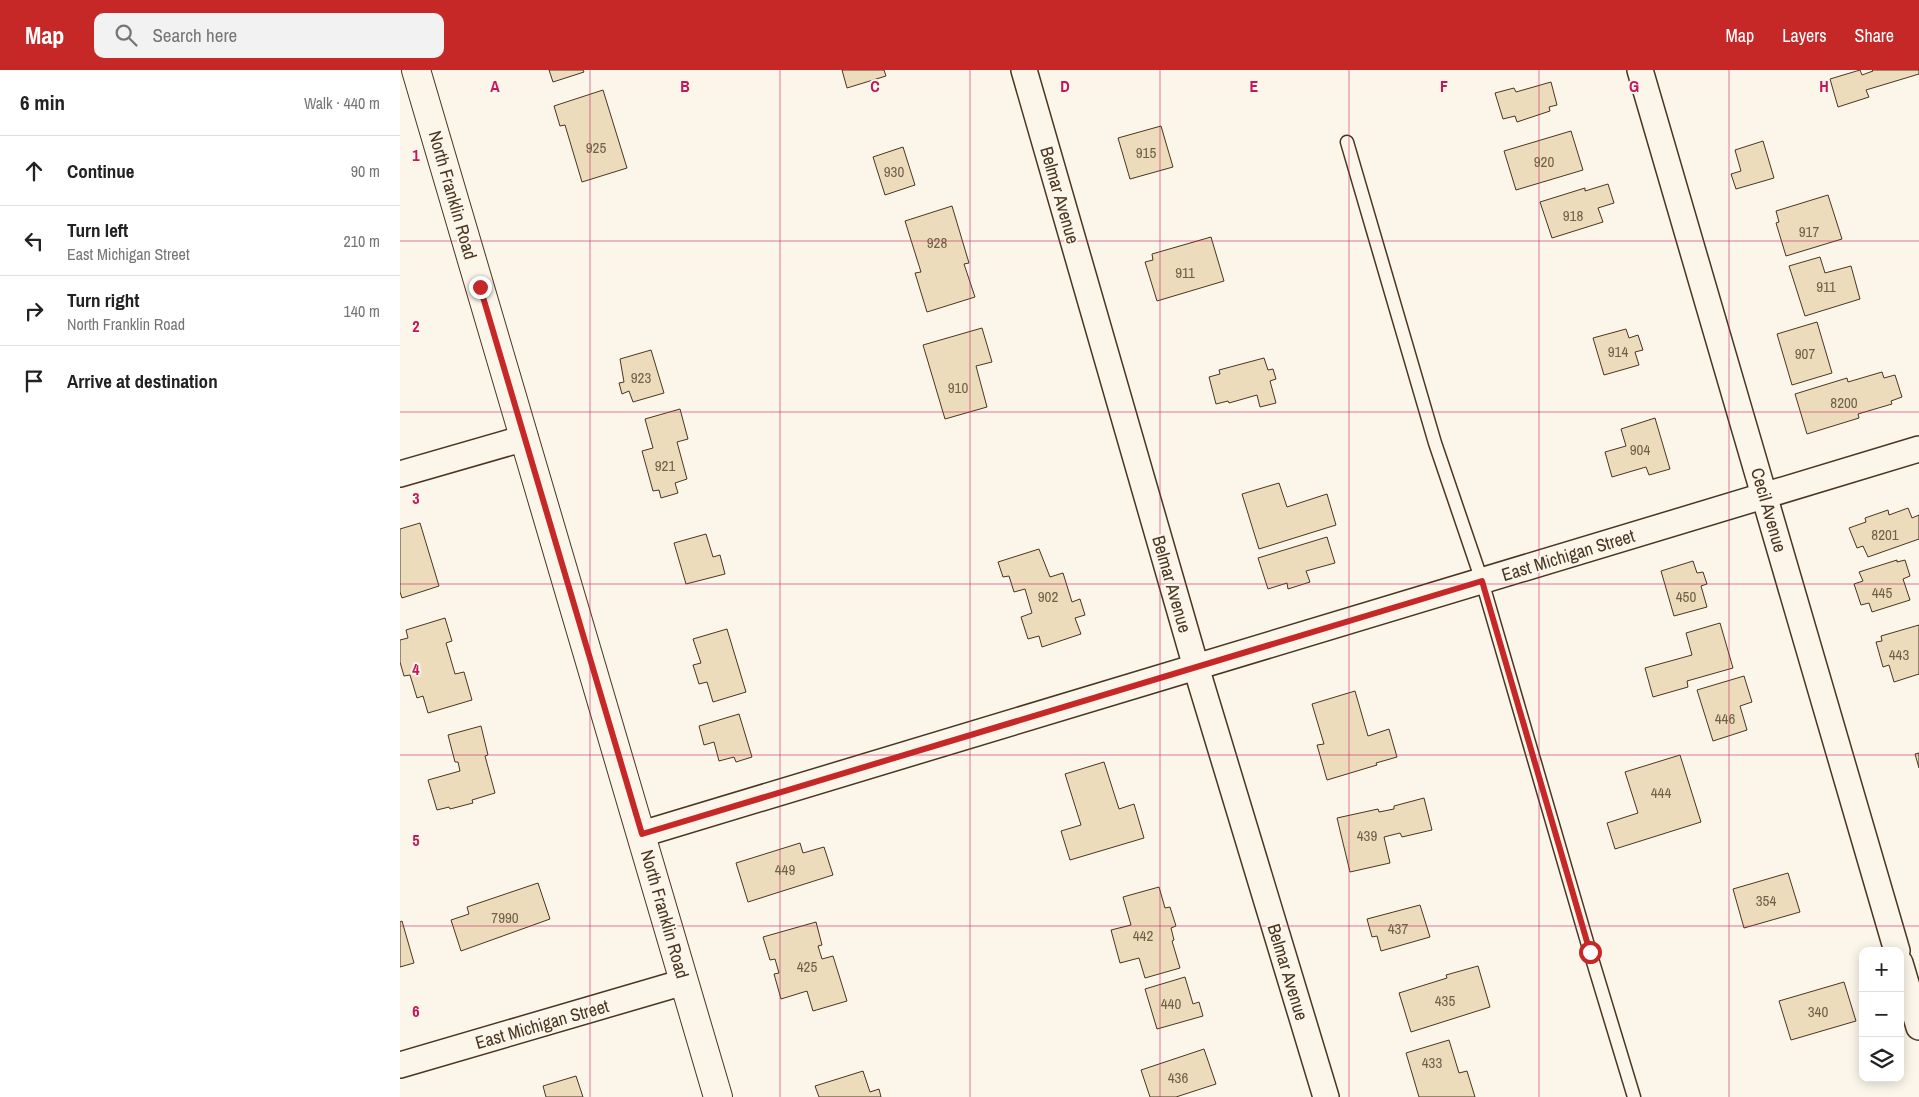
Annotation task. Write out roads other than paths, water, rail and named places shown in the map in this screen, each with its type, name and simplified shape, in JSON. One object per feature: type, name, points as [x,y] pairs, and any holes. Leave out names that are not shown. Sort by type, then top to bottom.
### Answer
[{"type":"main road","name":"North Franklin Road","points":[[416,70],[718,1097]]},
{"type":"street","name":"Belmar Avenue","points":[[1024,70],[1196,667],[1326,1097]]},
{"type":"street","name":"Cecil Avenue","points":[[1640,70],[1896,947]]},
{"type":"street","points":[[400,474],[525,438]]},
{"type":"street","name":"East Michigan Street","points":[[642,834],[1919,449]]},
{"type":"street","points":[[1904,976],[1919,1027]]},
{"type":"street","name":"East Michigan Street","points":[[400,1065],[684,982]]},
{"type":"lane","points":[[1347,142],[1435,444],[1482,581],[1634,1097]]}]
